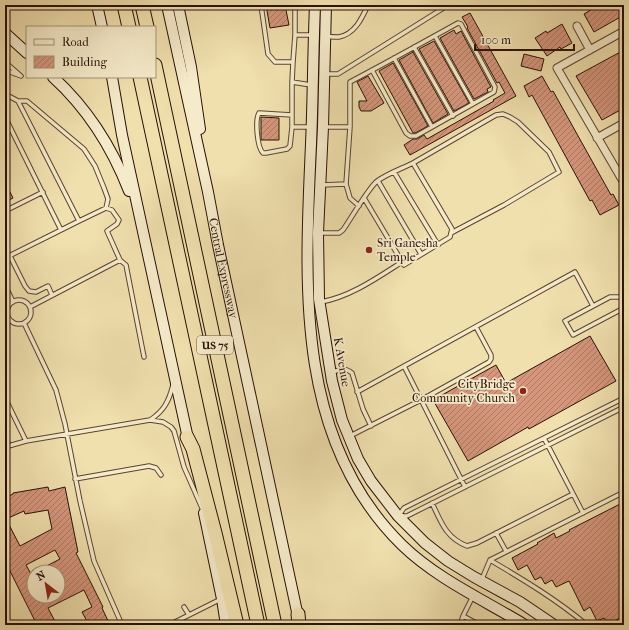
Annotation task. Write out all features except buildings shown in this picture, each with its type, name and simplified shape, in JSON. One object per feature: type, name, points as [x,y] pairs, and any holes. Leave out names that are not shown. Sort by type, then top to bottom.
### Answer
[{"type":"highway","points":[[124,5],[129,26]]},
{"type":"highway","points":[[142,5],[147,26]]},
{"type":"highway","name":"Central Expressway","points":[[156,70],[275,625]]},
{"type":"highway","name":"US 75","points":[[140,78],[258,625]]},
{"type":"highway","points":[[187,437],[193,449],[216,532],[237,625]]},
{"type":"main road","points":[[97,5],[102,26]]},
{"type":"main road","name":"Central Expressway","points":[[168,5],[299,622]]},
{"type":"main road","points":[[178,5],[195,90],[209,200]]},
{"type":"main road","points":[[315,5],[307,272],[309,310],[316,375],[335,442],[350,474],[383,525],[413,555],[473,595],[525,625]]},
{"type":"main road","name":"K Avenue","points":[[326,5],[323,127],[318,233],[320,302],[330,373],[336,400],[348,437],[371,481],[398,516],[425,544],[481,582],[520,602],[554,625]]},
{"type":"main road","points":[[5,33],[26,52]]},
{"type":"main road","points":[[314,35],[325,36]]},
{"type":"main road","points":[[55,78],[82,107],[102,135],[121,170],[140,220]]},
{"type":"main road","points":[[112,78],[122,135],[203,509],[226,625]]},
{"type":"main road","points":[[312,127],[323,127]]},
{"type":"main road","points":[[335,442],[348,437]]},
{"type":"main road","points":[[383,525],[398,516]]},
{"type":"main road","points":[[473,595],[481,582]]},
{"type":"street","points":[[577,26],[590,50]]},
{"type":"street","points":[[624,31],[557,68],[624,183]]},
{"type":"street","points":[[598,138],[624,123]]},
{"type":"lane","points":[[261,5],[268,54],[275,62],[292,62]]},
{"type":"lane","points":[[292,115],[259,113],[257,117],[258,138],[261,151],[263,153],[287,149],[290,146],[292,127],[292,115],[292,82],[292,62],[295,35],[295,5]]},
{"type":"lane","points":[[325,36],[340,37],[349,33],[360,23],[368,5]]},
{"type":"lane","points":[[324,74],[338,74],[442,9],[445,5]]},
{"type":"lane","points":[[359,206],[350,198],[346,184],[350,127],[350,82],[458,23],[461,24],[495,87],[494,92],[453,116],[416,136],[410,136],[406,133],[372,70]]},
{"type":"lane","points":[[295,35],[314,35]]},
{"type":"lane","points":[[435,36],[473,104]]},
{"type":"lane","points":[[414,47],[453,116]]},
{"type":"lane","points":[[394,58],[432,127]]},
{"type":"lane","points":[[5,62],[21,76],[5,70]]},
{"type":"lane","points":[[292,82],[312,85]]},
{"type":"lane","points":[[5,94],[18,101],[27,101],[84,149],[95,166],[104,188],[108,199],[106,208]]},
{"type":"lane","points":[[18,101],[79,221]]},
{"type":"lane","points":[[318,233],[339,233],[343,230],[364,198],[378,181],[413,163],[496,115],[503,114],[510,117],[518,122],[549,152],[559,172],[504,205],[451,233]]},
{"type":"lane","points":[[5,117],[61,230]]},
{"type":"lane","points":[[292,127],[312,127]]},
{"type":"lane","points":[[323,127],[350,127]]},
{"type":"lane","points":[[364,198],[404,265],[450,237],[452,229],[413,163]]},
{"type":"lane","points":[[394,172],[438,245]]},
{"type":"lane","points":[[378,181],[421,254]]},
{"type":"lane","points":[[320,185],[346,184]]},
{"type":"lane","points":[[5,211],[43,192]]},
{"type":"lane","points":[[5,258],[106,208],[112,210],[119,220],[117,224],[106,231],[120,260],[126,265],[144,357]]},
{"type":"lane","points":[[10,256],[29,291],[36,292],[48,286],[52,295]]},
{"type":"lane","points":[[30,307],[120,260]]},
{"type":"lane","points":[[320,302],[333,300],[373,281],[402,262]]},
{"type":"lane","points":[[357,392],[575,272],[593,306]]},
{"type":"lane","points":[[5,285],[13,302]]},
{"type":"lane","points":[[624,299],[620,297],[610,297],[565,320],[573,336],[624,308]]},
{"type":"lane","points":[[23,301],[30,307],[30,316],[24,323],[14,323],[7,318],[8,308],[13,302],[23,301]]},
{"type":"lane","points":[[24,323],[56,390],[94,561],[122,625]]},
{"type":"lane","points":[[348,437],[421,400],[489,362],[491,355],[476,327]]},
{"type":"lane","points":[[404,366],[465,487]]},
{"type":"lane","points":[[330,373],[343,369],[348,369],[352,373],[363,409],[371,426]]},
{"type":"lane","points":[[150,420],[160,413],[165,407],[175,380]]},
{"type":"lane","points":[[5,398],[26,441]]},
{"type":"lane","points":[[398,516],[404,508],[624,398]]},
{"type":"lane","points":[[398,516],[407,516],[624,407]]},
{"type":"lane","points":[[5,435],[7,446],[26,441],[150,420],[163,422],[174,431],[184,467],[203,509]]},
{"type":"lane","points":[[544,438],[582,513]]},
{"type":"lane","points":[[76,479],[149,466],[156,468],[161,475]]},
{"type":"lane","points":[[481,582],[490,560],[624,492]]},
{"type":"lane","points":[[432,503],[449,536],[459,543],[467,546],[573,494]]},
{"type":"lane","points":[[496,533],[506,551]]},
{"type":"lane","points":[[490,560],[538,588],[587,625]]},
{"type":"lane","points":[[460,625],[473,595]]},
{"type":"lane","points":[[169,625],[177,623],[189,615],[222,599]]},
{"type":"lane","points":[[184,606],[189,615]]},
{"type":"lane","points":[[463,616],[480,625]]},
{"type":"place","name":"Sri Ganesha Temple","points":[[369,250]]},
{"type":"place","name":"CityBridge Community Church","points":[[523,391]]}]
